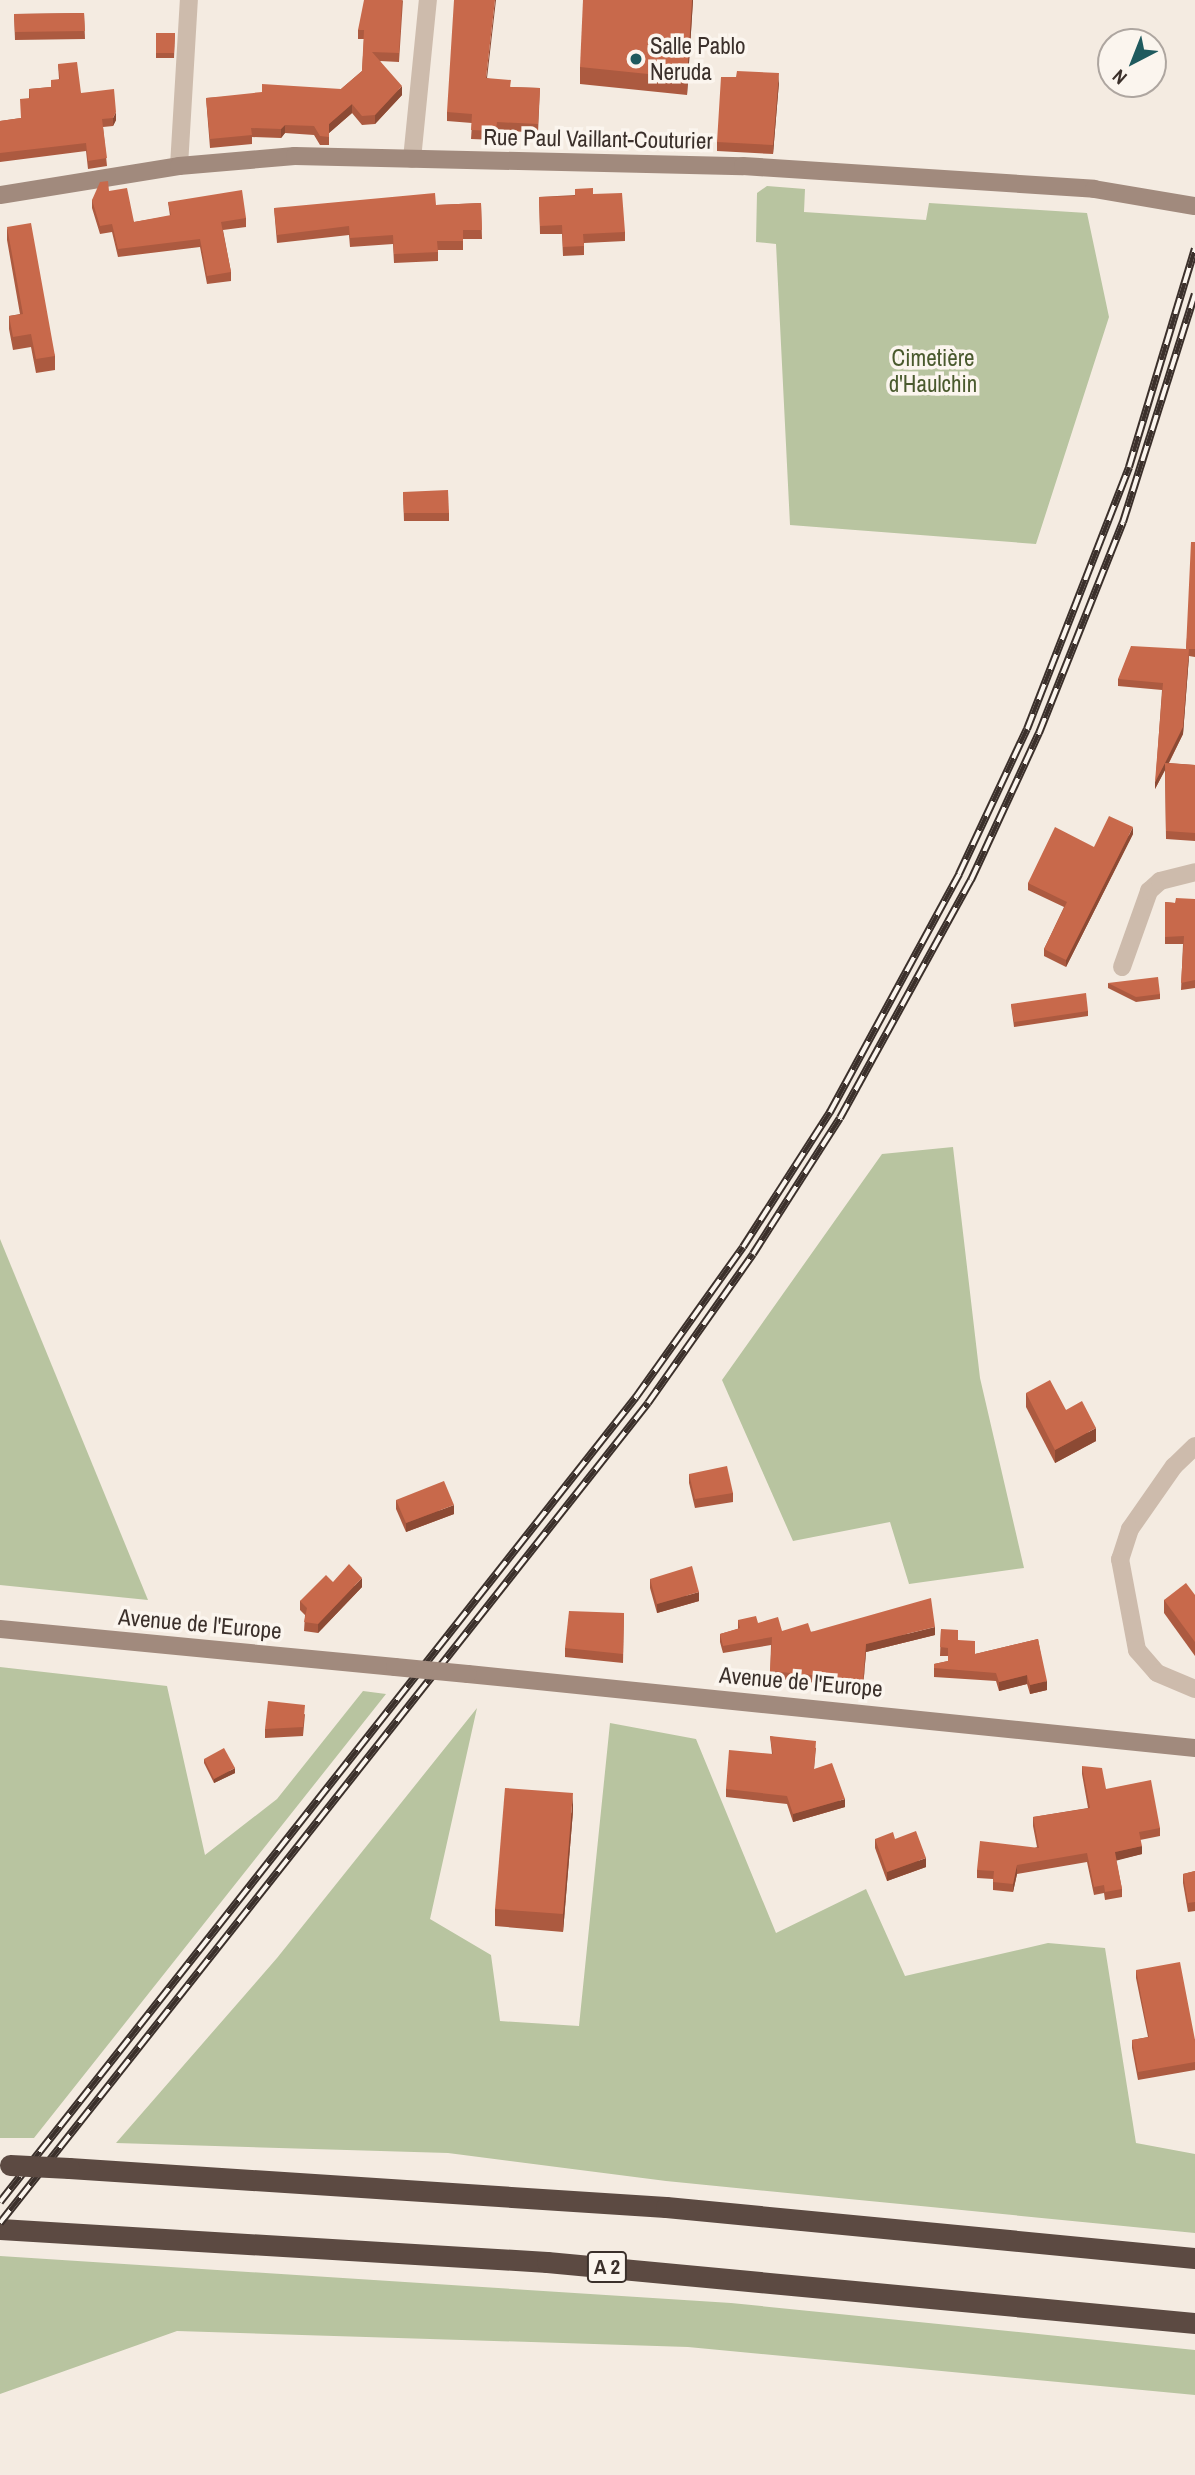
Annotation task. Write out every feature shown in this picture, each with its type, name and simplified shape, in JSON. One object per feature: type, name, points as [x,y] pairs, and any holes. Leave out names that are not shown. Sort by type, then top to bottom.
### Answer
[{"type":"highway","points":[[5,2165],[680,2208],[1195,2258]]},
{"type":"highway","name":"A 2","points":[[8,2229],[654,2270],[1195,2323]]},
{"type":"main road","name":"Rue Paul Vaillant-Couturier","points":[[0,195],[179,166],[281,156],[756,167],[1094,189],[1195,206]]},
{"type":"main road","name":"Avenue de l'Europe","points":[[0,1629],[1130,1738],[1195,1748]]},
{"type":"main road","name":"Avenue de l'Europe","points":[[1130,1738],[1195,1739]]},
{"type":"street","points":[[179,166],[190,0]]},
{"type":"street","points":[[412,159],[428,0]]},
{"type":"street","points":[[1122,967],[1149,891],[1160,881],[1195,872]]},
{"type":"street","points":[[1195,1446],[1174,1466],[1130,1530],[1120,1559],[1137,1650],[1157,1673],[1195,1689]]},
{"type":"green space","name":"Cimetière d'Haulchin","points":[[767,186],[805,189],[804,212],[926,220],[929,203],[1087,213],[1109,317],[1036,544],[790,525],[776,244],[756,242],[757,193]]},
{"type":"green space","points":[[953,1147],[980,1378],[1024,1568],[909,1584],[890,1522],[793,1541],[722,1380],[882,1154]]},
{"type":"green space","points":[[0,1239],[148,1600],[0,1585]]},
{"type":"green space","points":[[0,1667],[167,1686],[205,1855],[277,1799],[363,1691],[386,1694],[34,2138],[0,2138]]},
{"type":"green space","points":[[477,1708],[430,1919],[491,1955],[500,2021],[579,2026],[610,1723],[696,1739],[776,1933],[866,1889],[905,1976],[1048,1943],[1105,1948],[1136,2143],[1195,2154],[1195,2233],[666,2181],[448,2153],[116,2143],[277,1958]]},
{"type":"green space","points":[[0,2256],[731,2303],[1195,2350],[1195,2395],[688,2347],[177,2331],[0,2394]]},
{"type":"building","points":[[364,0],[402,0],[399,53],[372,52],[402,86],[375,115],[362,116],[352,104],[329,124],[329,137],[320,136],[314,126],[285,125],[281,129],[251,128],[252,135],[210,139],[206,98],[262,92],[262,84],[341,89],[362,71],[364,30],[358,30]]},
{"type":"building","points":[[454,0],[495,0],[486,78],[511,80],[510,87],[540,88],[538,124],[497,122],[496,131],[471,130],[472,114],[447,112]]},
{"type":"building","name":"Salle Pablo Neruda","points":[[583,0],[692,0],[687,78],[580,67]]},
{"type":"building","points":[[84,13],[85,31],[15,32],[14,14]]},
{"type":"building","points":[[156,33],[175,33],[174,53],[156,53]]},
{"type":"building","points":[[77,62],[81,93],[114,89],[116,112],[113,118],[102,119],[107,158],[88,161],[86,143],[0,153],[0,121],[21,118],[20,99],[30,98],[29,89],[51,87],[51,80],[60,79],[58,64]]},
{"type":"building","points":[[737,71],[779,73],[773,145],[717,142],[721,77],[736,77]]},
{"type":"building","points":[[108,181],[109,191],[127,188],[134,222],[171,215],[168,202],[242,190],[246,218],[221,222],[231,272],[207,276],[200,239],[118,249],[112,224],[100,226],[92,200],[100,182]]},
{"type":"building","points":[[593,188],[593,194],[622,193],[625,232],[583,234],[584,246],[563,247],[562,225],[540,226],[539,197],[575,196],[575,189]]},
{"type":"building","points":[[435,193],[436,205],[481,203],[482,230],[463,230],[463,241],[437,241],[438,252],[394,254],[393,235],[350,238],[349,226],[277,235],[274,208]]},
{"type":"building","points":[[31,223],[55,356],[36,359],[31,334],[13,337],[9,316],[23,314],[7,227]]},
{"type":"building","points":[[448,490],[449,513],[404,513],[403,492]]},
{"type":"building","points":[[1191,542],[1195,542],[1195,649],[1189,649],[1183,727],[1155,782],[1163,683],[1118,679],[1131,646],[1186,649]]},
{"type":"building","points":[[1165,763],[1195,765],[1195,833],[1166,831]]},
{"type":"building","points":[[1109,816],[1133,827],[1066,960],[1044,949],[1067,902],[1028,883],[1055,827],[1094,847]]},
{"type":"building","points":[[1176,898],[1195,899],[1195,980],[1181,983],[1184,936],[1165,937],[1165,902],[1175,903]]},
{"type":"building","points":[[1158,977],[1160,994],[1136,997],[1108,983]]},
{"type":"building","points":[[1086,993],[1088,1011],[1014,1022],[1011,1004]]},
{"type":"building","points":[[1050,1380],[1066,1410],[1082,1401],[1096,1428],[1055,1450],[1026,1393]]},
{"type":"building","points":[[727,1466],[733,1493],[695,1499],[689,1474]]},
{"type":"building","points":[[444,1481],[454,1505],[406,1523],[396,1500]]},
{"type":"building","points":[[349,1564],[362,1578],[318,1624],[304,1622],[307,1608],[300,1601],[326,1575],[333,1582]]},
{"type":"building","points":[[692,1566],[699,1592],[657,1604],[650,1579]]},
{"type":"building","points":[[1186,1583],[1195,1595],[1195,1642],[1164,1600]]},
{"type":"building","points":[[931,1598],[935,1627],[866,1644],[863,1680],[770,1671],[772,1637],[723,1646],[720,1634],[740,1628],[738,1620],[756,1616],[758,1623],[778,1617],[782,1631],[808,1623],[811,1632]]},
{"type":"building","points":[[569,1611],[624,1613],[623,1654],[565,1648]]},
{"type":"building","points":[[941,1629],[958,1630],[958,1640],[975,1641],[975,1654],[1038,1639],[1047,1681],[1030,1685],[1027,1675],[999,1682],[996,1673],[934,1668],[934,1664],[948,1661],[948,1648],[940,1647]]},
{"type":"building","points":[[268,1701],[305,1705],[303,1727],[265,1729]]},
{"type":"building","points":[[770,1736],[816,1741],[814,1769],[832,1763],[845,1799],[793,1814],[787,1796],[726,1789],[729,1750],[773,1754]]},
{"type":"building","points":[[224,1748],[235,1768],[214,1779],[204,1759]]},
{"type":"building","points":[[1082,1766],[1102,1768],[1106,1789],[1151,1780],[1160,1828],[1139,1832],[1142,1846],[1115,1852],[1122,1889],[1105,1892],[1104,1885],[1094,1887],[1087,1853],[1017,1865],[1013,1884],[993,1882],[994,1871],[977,1870],[980,1841],[1039,1848],[1033,1817],[1090,1808]]},
{"type":"building","points":[[505,1788],[573,1793],[563,1914],[495,1909]]},
{"type":"building","points":[[916,1831],[926,1858],[887,1872],[875,1839],[893,1832],[895,1839]]},
{"type":"building","points":[[1195,1871],[1195,1902],[1188,1903],[1183,1874]]},
{"type":"building","points":[[1180,1962],[1195,2040],[1195,2062],[1138,2072],[1132,2040],[1149,2037],[1136,1970]]},
{"type":"railway","points":[[0,2202],[636,1397],[743,1247],[830,1112],[959,874],[1027,729],[1129,467],[1195,249]]},
{"type":"railway","points":[[0,2223],[648,1403],[753,1254],[840,1118],[971,880],[1039,733],[1123,522],[1195,294]]},
{"type":"place","name":"Salle Pablo Neruda","points":[[636,59]]}]
